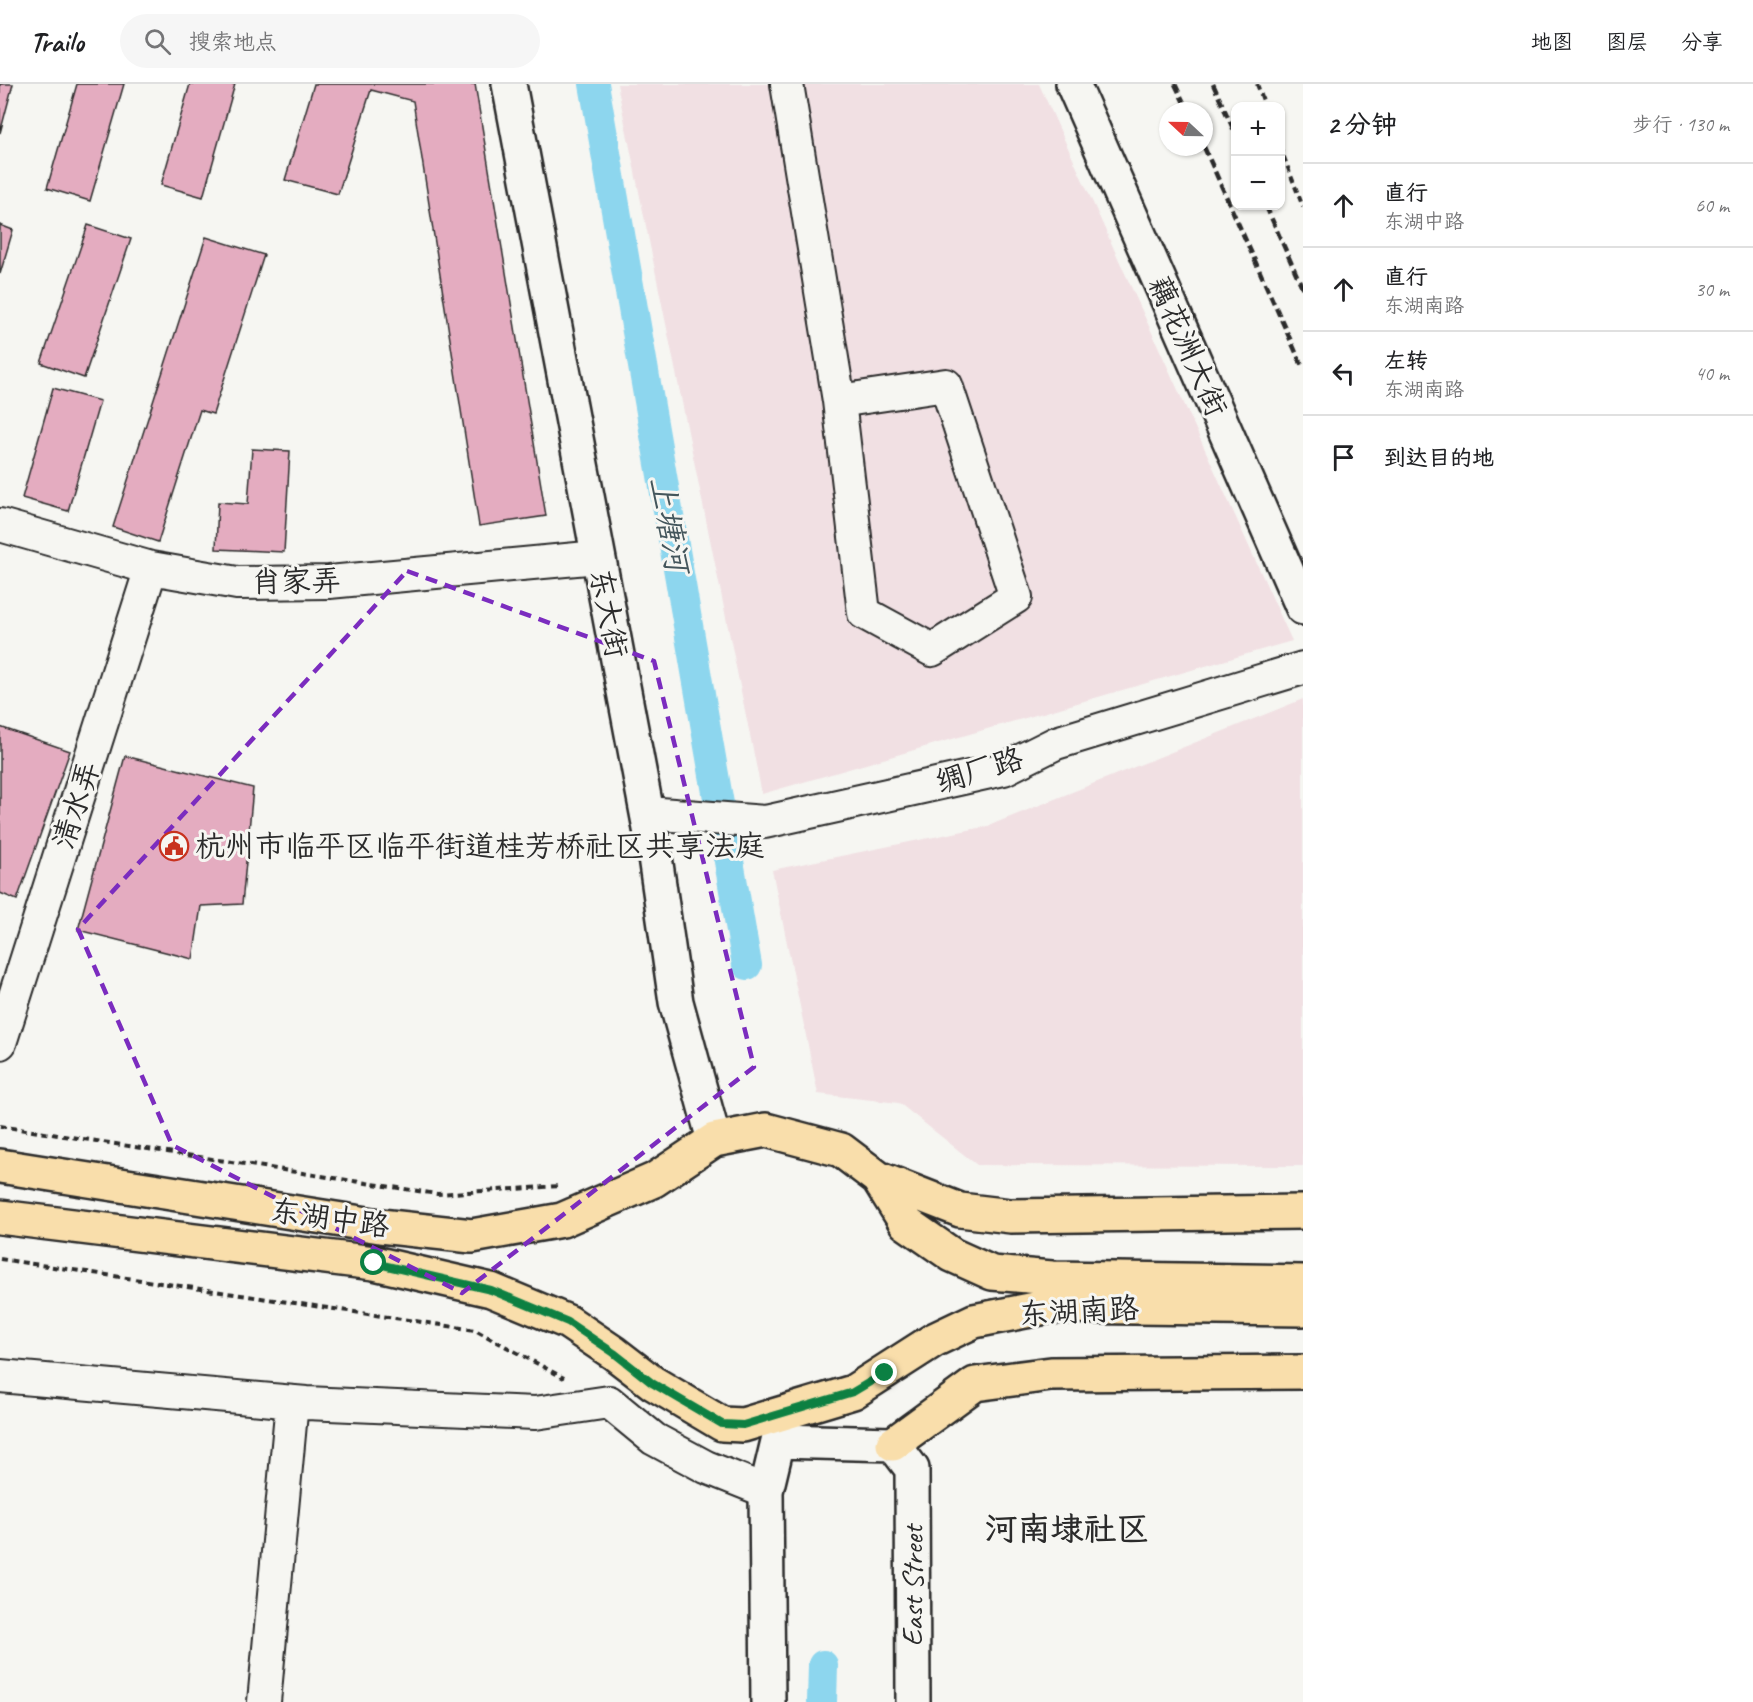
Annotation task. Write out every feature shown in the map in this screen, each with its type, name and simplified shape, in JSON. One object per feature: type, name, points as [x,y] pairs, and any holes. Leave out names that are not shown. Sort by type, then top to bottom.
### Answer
[{"type":"main road","points":[[714,1140],[766,1130],[841,1150],[878,1179],[960,1210],[1011,1216],[1303,1212]]},
{"type":"main road","name":"东湖中路","points":[[0,1166],[380,1226],[471,1236],[562,1220],[654,1180],[714,1140]]},
{"type":"main road","name":"东湖南路","points":[[878,1179],[906,1223],[952,1256],[992,1273],[1051,1292],[1303,1309]]},
{"type":"main road","name":"东湖中路","points":[[0,1217],[374,1263],[491,1290],[568,1322],[614,1353]]},
{"type":"main road","name":"东湖南路","points":[[614,1353],[652,1383],[722,1424],[774,1429],[853,1392],[934,1340],[974,1321],[1051,1292],[1303,1282]]},
{"type":"main road","points":[[903,1457],[975,1384],[1052,1374],[1303,1372]]},
{"type":"street","name":"东大街","points":[[509,84],[647,813],[676,1002],[714,1140]]},
{"type":"street","points":[[788,84],[839,401],[864,613],[932,650],[1016,597],[946,385],[839,401]]},
{"type":"street","name":"藕花洲大街","points":[[1073,84],[1303,608]]},
{"type":"street","name":"藕花洲大街","points":[[1093,84],[1303,555]]},
{"type":"street","name":"肖家弄","points":[[0,525],[152,568],[237,583],[329,582],[598,557]]},
{"type":"street","name":"清水弄","points":[[0,1043],[152,568]]},
{"type":"street","name":"绸厂路","points":[[647,813],[765,822],[1004,769],[1056,742],[1303,668]]},
{"type":"street","points":[[0,1376],[292,1402],[536,1413],[609,1402],[654,1439],[706,1467],[766,1491]]},
{"type":"street","points":[[264,1702],[292,1402]]},
{"type":"street","points":[[768,1702],[766,1491],[774,1429],[903,1457]]},
{"type":"street","name":"East Street","points":[[903,1457],[912,1702]]},
{"type":"path","points":[[1257,84],[1264,102]]},
{"type":"path","points":[[1284,156],[1303,207]]},
{"type":"path","points":[[0,1126],[437,1194],[563,1186]]},
{"type":"path","points":[[0,1259],[475,1330],[568,1380]]},
{"type":"highlighted area","points":[[407,571],[654,661],[754,1067],[462,1293],[172,1145],[78,929]]},
{"type":"shaded area","points":[[617,84],[1039,84],[1292,641],[762,794]]},
{"type":"shaded area","points":[[1303,699],[1303,1166],[977,1165],[899,1103],[818,1094],[772,870],[988,826]]},
{"type":"building","points":[[0,84],[13,84],[0,133]]},
{"type":"building","points":[[77,84],[124,84],[90,201],[47,188]]},
{"type":"building","points":[[190,84],[235,84],[203,197],[161,185]]},
{"type":"building","points":[[314,84],[475,84],[546,516],[479,526],[413,101],[371,90],[338,194],[285,180]]},
{"type":"building","points":[[0,225],[13,230],[0,274]]},
{"type":"building","points":[[88,225],[131,239],[84,378],[41,363]]},
{"type":"building","points":[[206,237],[264,255],[213,414],[200,410],[158,542],[113,527]]},
{"type":"building","points":[[53,388],[100,401],[68,511],[22,498]]},
{"type":"building","points":[[252,449],[290,451],[284,552],[216,549],[218,502],[248,504]]},
{"type":"building","points":[[0,727],[70,751],[17,900],[0,893]]},
{"type":"building","name":"杭州市临平区临平街道桂芳桥社区共享法庭","points":[[125,756],[253,788],[242,904],[201,906],[193,959],[78,930]]},
{"type":"waterway","name":"上塘河","points":[[594,84],[747,965]]},
{"type":"waterway","name":"上塘河","points":[[822,1702],[823,1665]]},
{"type":"railway","points":[[1175,84],[1184,102]]},
{"type":"railway","points":[[1213,84],[1231,124]]},
{"type":"railway","points":[[1208,156],[1303,368]]},
{"type":"railway","points":[[1268,210],[1303,289]]},
{"type":"place","name":"杭州市临平区临平街道桂芳桥社区共享法庭","points":[[174,846]]},
{"type":"district","name":"河南埭社区","points":[[1067,1528]]},
{"type":"route","points":[[374,1263],[491,1290],[568,1322],[614,1353],[652,1383],[722,1424],[743,1425],[799,1409],[853,1392],[885,1373]]}]
